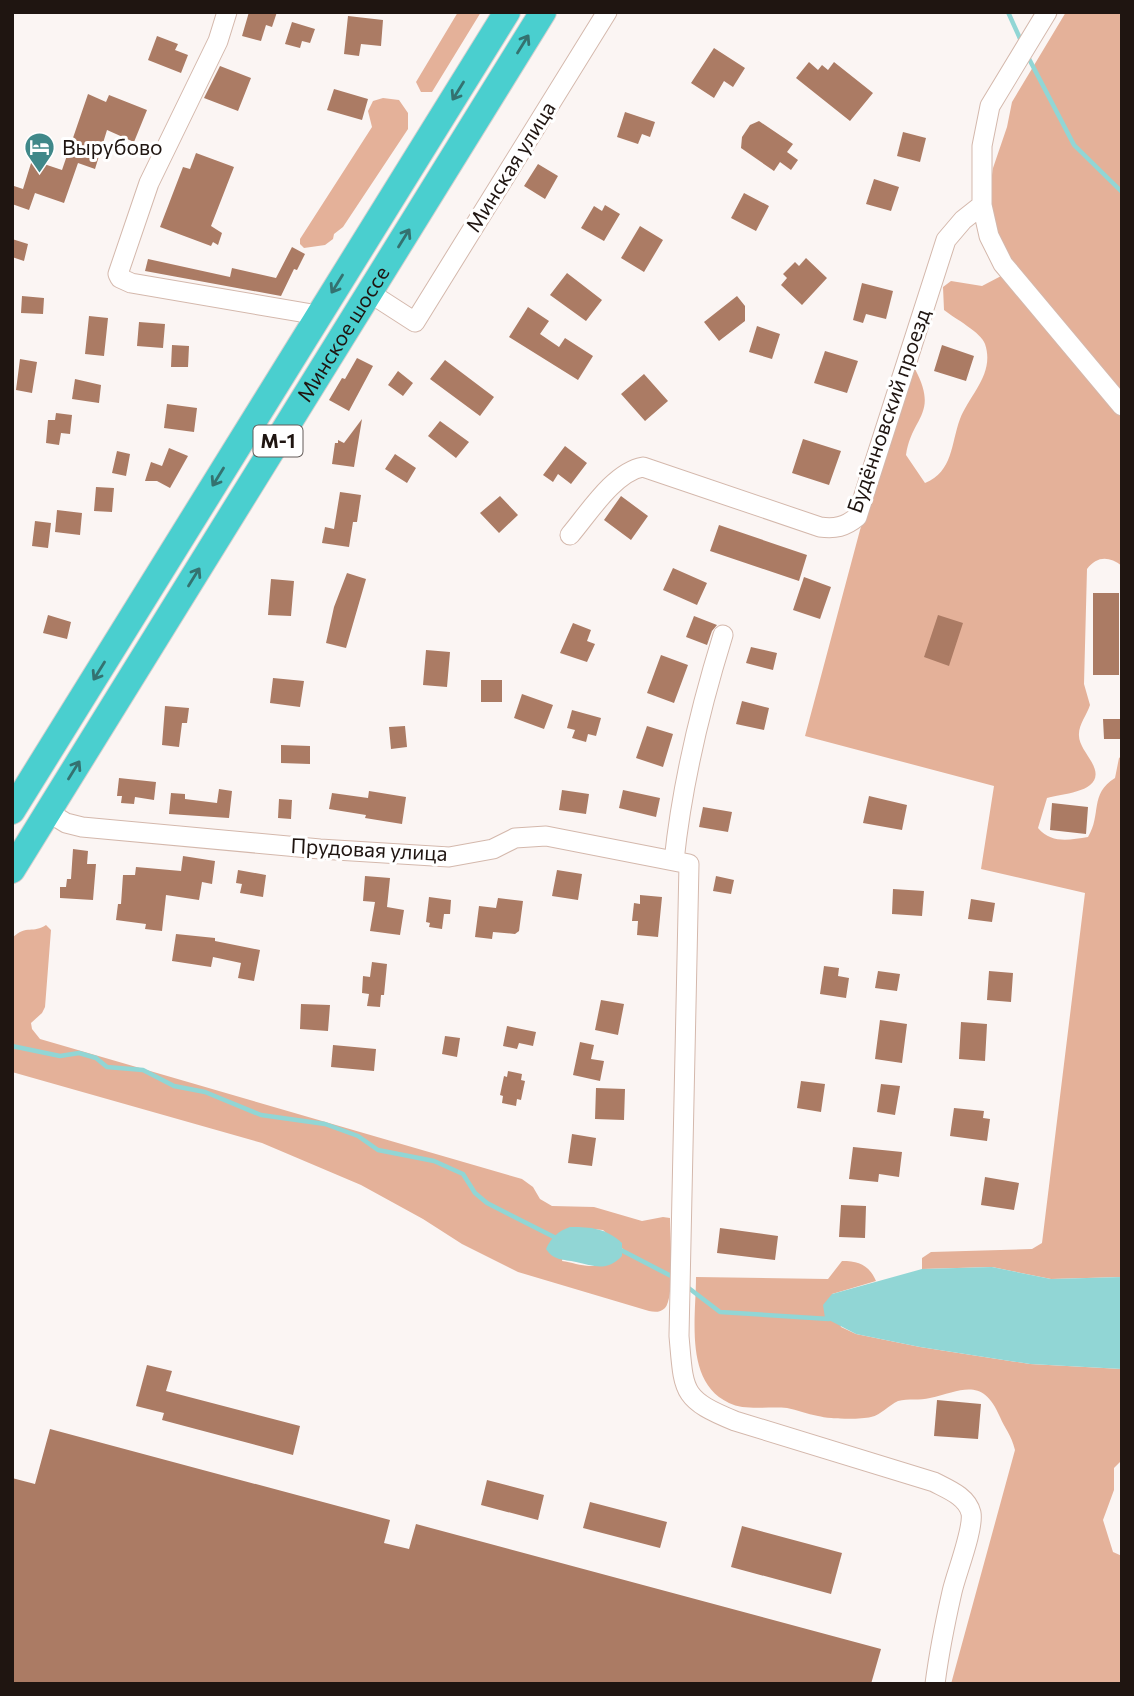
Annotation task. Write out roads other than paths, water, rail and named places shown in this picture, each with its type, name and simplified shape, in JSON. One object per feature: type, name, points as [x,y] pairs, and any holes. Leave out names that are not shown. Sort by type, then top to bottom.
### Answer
[{"type":"highway","name":"Минское шоссе","points":[[12,811],[507,12]]},
{"type":"highway","name":"Минское шоссе","points":[[12,870],[543,12]]},
{"type":"street","points":[[227,12],[218,41],[149,183],[118,274],[120,278],[131,283],[318,315]]},
{"type":"street","name":"Минская улица","points":[[370,293],[415,322],[607,12]]},
{"type":"street","points":[[1047,12],[990,106],[982,146],[982,205],[989,236],[1003,264],[1122,406]]},
{"type":"street","name":"Будённовский проезд","points":[[570,535],[616,481],[634,469],[643,467],[820,527],[833,529],[847,525],[857,517],[946,240],[963,220],[982,205]]},
{"type":"street","points":[[723,635],[708,683],[680,805],[679,1336],[682,1375],[692,1399],[708,1410],[748,1425],[934,1482],[955,1493],[965,1503],[971,1512],[970,1527],[952,1591],[935,1684]]},
{"type":"street","name":"Прудовая улица","points":[[48,812],[66,823],[82,827],[320,849],[449,857],[493,849],[515,838],[530,835],[681,862]]},
{"type":"water","points":[[570,1227],[591,1228],[610,1234],[622,1243],[622,1256],[606,1266],[556,1258],[546,1249],[555,1235]]},
{"type":"water","points":[[992,1267],[1051,1279],[1122,1277],[1122,1369],[1030,1364],[920,1347],[856,1334],[825,1318],[823,1305],[832,1294],[922,1269]]},
{"type":"waterway","points":[[1008,12],[1022,43]]},
{"type":"waterway","points":[[1027,55],[1074,145],[1122,192]]},
{"type":"waterway","points":[[12,1046],[60,1056],[79,1053],[96,1058],[107,1067],[143,1070],[174,1086],[205,1092],[261,1115],[325,1124],[358,1136],[378,1150],[434,1161],[463,1174],[475,1193],[487,1203],[558,1239]]},
{"type":"waterway","points":[[619,1249],[673,1277]]},
{"type":"waterway","points":[[686,1286],[720,1312],[829,1319]]},
{"type":"place","name":"Вырубово","points":[[39,175]]}]
